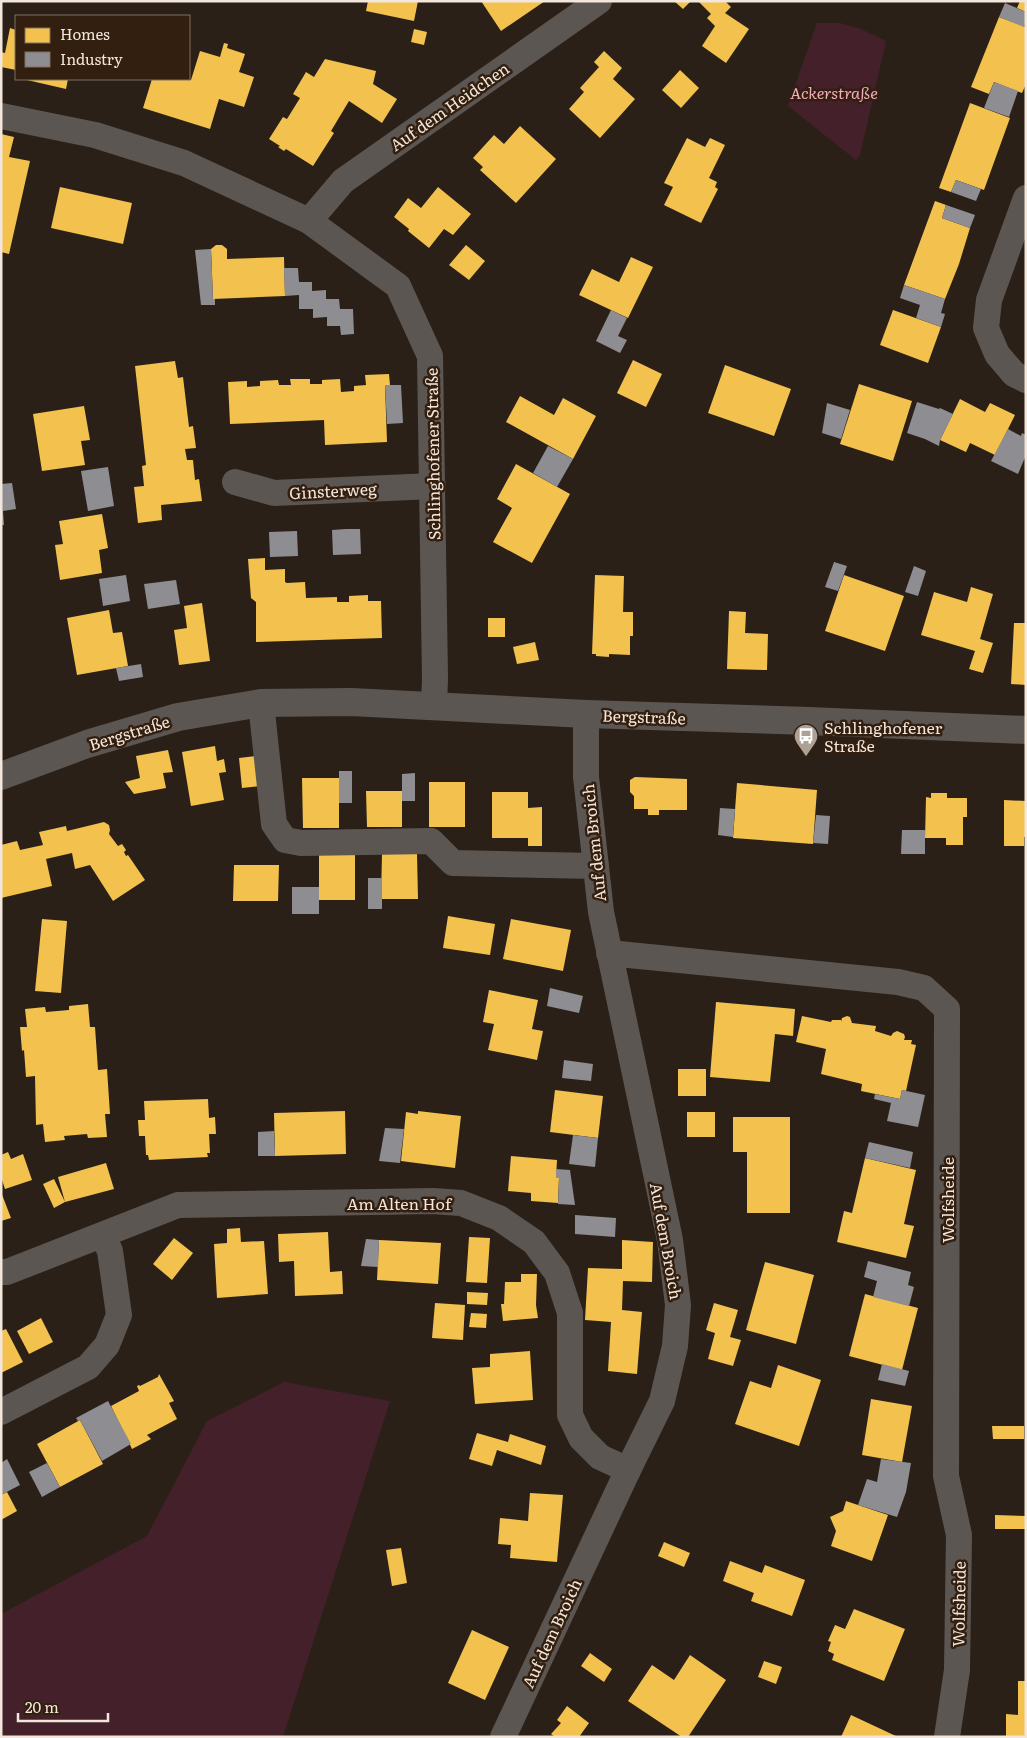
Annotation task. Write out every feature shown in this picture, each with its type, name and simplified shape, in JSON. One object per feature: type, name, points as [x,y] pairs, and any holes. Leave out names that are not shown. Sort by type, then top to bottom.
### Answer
[{"type":"street","name":"Auf dem Heidchen","points":[[309,221],[343,181],[599,1]]},
{"type":"street","name":"Schlinghofener Straße","points":[[1,116],[95,135],[184,163],[309,221],[398,286],[430,356],[433,486],[434,706]]},
{"type":"street","points":[[1026,198],[989,300],[986,328],[997,354],[1014,374],[1026,380]]},
{"type":"street","name":"Ginsterweg","points":[[235,482],[274,492],[433,486]]},
{"type":"street","name":"Bergstraße","points":[[1,776],[88,744],[178,717],[261,703],[351,702],[586,714],[809,720],[1026,730]]},
{"type":"street","points":[[261,703],[274,824],[285,840],[301,843],[431,841],[453,862],[596,866]]},
{"type":"street","name":"Auf dem Broich","points":[[502,1737],[662,1401],[675,1346],[678,1305],[670,1240],[601,912],[586,777],[586,714]]},
{"type":"street","name":"Wolfsheide","points":[[609,953],[898,982],[924,988],[947,1009],[946,1476],[959,1535],[957,1670],[947,1737]]},
{"type":"street","name":"Am Alten Hof","points":[[1,1272],[7,1272],[103,1236],[178,1205],[433,1201],[461,1203],[500,1218],[534,1242],[557,1273],[570,1313],[570,1416],[582,1438],[600,1457],[628,1470]]},
{"type":"street","points":[[1,1412],[88,1367],[107,1345],[119,1315],[110,1251],[103,1236]]},
{"type":"green space","name":"Ackerstraße","points":[[817,23],[840,23],[861,29],[886,41],[860,155],[856,160],[788,106]]},
{"type":"green space","points":[[284,1382],[390,1401],[283,1737],[1,1737],[1,1614],[147,1536],[207,1421]]},
{"type":"building: Homes","points":[[368,1],[418,1],[414,21],[366,11]]},
{"type":"building: Homes","points":[[481,1],[545,1],[501,31]]},
{"type":"building: Homes","points":[[674,1],[691,1],[683,9]]},
{"type":"building: Homes","points":[[698,1],[725,1],[731,7],[725,13],[749,29],[726,63],[702,46],[715,26],[707,18],[711,14]]},
{"type":"building: Homes","points":[[1020,1],[1026,1],[1026,12],[1017,8]]},
{"type":"building: Homes","points":[[999,17],[1026,27],[1026,84],[1022,93],[994,82],[989,94],[971,87]]},
{"type":"building: Homes","points":[[10,28],[15,30],[15,70],[1,67],[1,52],[5,53]]},
{"type":"building: Homes","points":[[414,29],[427,32],[424,45],[411,42]]},
{"type":"building: Homes","points":[[224,43],[228,44],[227,48],[245,54],[239,72],[254,77],[244,107],[219,99],[210,129],[143,108],[152,80],[191,80],[200,51],[220,57]]},
{"type":"building: Homes","points":[[604,51],[622,68],[613,79],[635,99],[600,138],[569,109],[584,92],[580,88],[599,67],[594,62]]},
{"type":"building: Homes","points":[[325,59],[376,71],[373,84],[397,99],[382,123],[349,101],[331,131],[334,133],[313,166],[286,149],[284,151],[269,139],[283,117],[287,119],[300,98],[293,94],[306,72],[314,77]]},
{"type":"building: Homes","points":[[680,70],[699,88],[681,108],[662,90]]},
{"type":"building: Homes","points":[[27,80],[68,80],[66,89]]},
{"type":"building: Homes","points":[[970,103],[1010,118],[984,190],[956,180],[951,192],[939,188]]},
{"type":"building: Homes","points":[[520,126],[556,159],[516,203],[480,170],[483,167],[473,158],[494,135],[504,144]]},
{"type":"building: Homes","points":[[1,134],[14,137],[9,157],[30,161],[9,254],[1,252]]},
{"type":"building: Homes","points":[[687,138],[705,147],[710,138],[725,145],[709,178],[717,182],[715,187],[718,189],[701,223],[664,205],[673,187],[664,183]]},
{"type":"building: Homes","points":[[60,187],[132,203],[123,244],[51,228]]},
{"type":"building: Homes","points":[[438,187],[471,214],[453,235],[444,229],[429,248],[394,217],[408,198],[421,208]]},
{"type":"building: Homes","points":[[935,201],[946,205],[942,218],[970,228],[959,264],[945,299],[904,285]]},
{"type":"building: Homes","points":[[216,245],[222,245],[227,249],[227,259],[284,257],[285,296],[213,299],[211,249]]},
{"type":"building: Homes","points":[[466,245],[485,261],[469,280],[449,265]]},
{"type":"building: Homes","points":[[631,257],[653,267],[628,318],[579,295],[592,269],[619,282]]},
{"type":"building: Homes","points":[[893,310],[941,327],[928,363],[880,345]]},
{"type":"building: Homes","points":[[633,360],[662,374],[646,407],[617,393]]},
{"type":"building: Homes","points":[[175,361],[178,378],[183,377],[189,427],[193,426],[196,448],[185,449],[187,460],[193,460],[195,480],[199,479],[202,501],[161,505],[162,520],[138,523],[134,487],[144,486],[142,466],[146,465],[135,366]]},
{"type":"building: Homes","points":[[725,365],[791,389],[774,436],[708,413]]},
{"type":"building: Homes","points":[[389,374],[390,385],[385,385],[387,442],[325,445],[324,420],[230,424],[228,382],[247,381],[247,387],[260,386],[260,381],[278,380],[279,385],[291,385],[290,379],[310,379],[310,384],[322,384],[322,380],[340,379],[341,392],[354,391],[354,386],[366,385],[365,375]]},
{"type":"building: Homes","points":[[859,384],[912,401],[893,461],[840,444]]},
{"type":"building: Homes","points":[[520,396],[554,415],[563,398],[596,416],[573,459],[506,422]]},
{"type":"building: Homes","points":[[960,399],[985,412],[990,403],[1015,415],[995,455],[970,443],[966,452],[940,440]]},
{"type":"building: Homes","points":[[84,406],[90,440],[81,441],[85,465],[42,471],[33,414]]},
{"type":"building: Homes","points":[[516,464],[570,494],[532,563],[493,542],[512,508],[497,499]]},
{"type":"building: Homes","points":[[102,514],[108,548],[99,550],[102,573],[60,580],[55,545],[63,544],[59,521]]},
{"type":"building: Homes","points":[[265,558],[265,570],[285,569],[285,582],[305,582],[306,598],[337,597],[337,602],[349,602],[349,596],[368,595],[368,601],[381,601],[382,638],[256,642],[256,602],[251,598],[248,559]]},
{"type":"building: Homes","points":[[595,575],[624,576],[623,612],[633,612],[633,636],[630,636],[630,655],[609,654],[609,657],[592,654]]},
{"type":"building: Homes","points":[[844,575],[904,596],[885,651],[825,631]]},
{"type":"building: Homes","points":[[971,587],[993,594],[980,639],[993,643],[983,673],[969,669],[975,651],[921,635],[934,592],[967,602]]},
{"type":"building: Homes","points":[[202,603],[210,661],[179,665],[174,630],[187,628],[184,606]]},
{"type":"building: Homes","points":[[109,610],[113,633],[122,632],[128,666],[77,675],[67,618]]},
{"type":"building: Homes","points":[[729,611],[746,612],[745,633],[768,634],[767,670],[727,669]]},
{"type":"building: Homes","points":[[488,618],[505,618],[505,637],[488,637]]},
{"type":"building: Homes","points":[[1014,623],[1026,623],[1026,685],[1011,684]]},
{"type":"building: Homes","points":[[535,642],[539,660],[517,664],[513,647]]},
{"type":"building: Homes","points":[[215,746],[217,761],[224,759],[226,772],[219,773],[224,800],[191,806],[182,752]]},
{"type":"building: Homes","points":[[168,750],[173,772],[163,773],[166,788],[134,794],[125,782],[140,778],[136,756]]},
{"type":"building: Homes","points":[[257,756],[260,786],[242,788],[239,758]]},
{"type":"building: Homes","points":[[635,777],[687,779],[687,810],[659,810],[659,815],[648,815],[648,809],[634,809],[634,796],[630,792],[630,780]]},
{"type":"building: Homes","points":[[302,778],[339,778],[339,828],[303,828]]},
{"type":"building: Homes","points":[[429,782],[465,782],[465,827],[429,827]]},
{"type":"building: Homes","points":[[737,783],[817,790],[813,844],[733,838]]},
{"type":"building: Homes","points":[[366,791],[402,791],[402,827],[367,827]]},
{"type":"building: Homes","points":[[492,792],[528,792],[528,808],[542,807],[542,846],[528,846],[528,838],[492,838]]},
{"type":"building: Homes","points":[[931,793],[947,793],[947,798],[967,798],[967,817],[963,817],[963,845],[946,845],[946,838],[925,838],[926,797],[931,798]]},
{"type":"building: Homes","points":[[1004,800],[1026,801],[1026,837],[1024,837],[1024,846],[1004,846]]},
{"type":"building: Homes","points":[[104,822],[109,825],[109,834],[118,846],[122,844],[126,850],[124,852],[126,856],[128,855],[145,880],[113,901],[90,865],[75,869],[72,853],[46,859],[52,886],[1,898],[1,845],[17,841],[20,850],[43,845],[39,832],[66,826],[67,831]]},
{"type":"building: Homes","points":[[382,854],[417,854],[418,899],[381,899]]},
{"type":"building: Homes","points":[[319,855],[355,855],[355,900],[319,900]]},
{"type":"building: Homes","points":[[234,865],[279,865],[278,901],[233,901]]},
{"type":"building: Homes","points":[[448,916],[495,924],[490,955],[443,948]]},
{"type":"building: Homes","points":[[42,919],[67,921],[61,993],[35,991]]},
{"type":"building: Homes","points":[[511,919],[571,930],[563,971],[503,959]]},
{"type":"building: Homes","points":[[489,990],[538,1000],[532,1029],[543,1031],[537,1060],[488,1050],[494,1024],[483,1022]]},
{"type":"building: Homes","points":[[716,1002],[795,1009],[793,1036],[775,1034],[770,1082],[710,1077]]},
{"type":"building: Homes","points":[[88,1004],[90,1027],[95,1027],[98,1070],[107,1069],[110,1114],[105,1114],[107,1137],[88,1138],[87,1134],[64,1136],[65,1140],[45,1142],[43,1124],[36,1125],[35,1076],[26,1077],[24,1050],[22,1051],[20,1027],[27,1027],[25,1009],[45,1007],[46,1012],[69,1010],[69,1006]]},
{"type":"building: Homes","points":[[802,1016],[831,1022],[832,1020],[841,1020],[841,1022],[842,1018],[847,1016],[850,1017],[852,1023],[876,1026],[875,1031],[891,1036],[897,1031],[904,1034],[904,1040],[912,1040],[911,1044],[916,1045],[906,1091],[902,1090],[900,1099],[861,1091],[862,1084],[821,1074],[826,1049],[796,1042]]},
{"type":"building: Homes","points":[[678,1069],[706,1069],[706,1096],[678,1096]]},
{"type":"building: Homes","points":[[555,1090],[603,1096],[598,1138],[550,1132]]},
{"type":"building: Homes","points":[[208,1099],[209,1118],[215,1117],[216,1134],[209,1134],[210,1153],[207,1153],[208,1157],[149,1160],[148,1155],[146,1155],[145,1136],[139,1136],[138,1120],[145,1120],[144,1101]]},
{"type":"building: Homes","points":[[345,1111],[346,1154],[275,1156],[274,1113]]},
{"type":"building: Homes","points":[[418,1111],[461,1116],[455,1168],[401,1161],[406,1112],[418,1114]]},
{"type":"building: Homes","points":[[687,1112],[715,1112],[715,1137],[687,1137]]},
{"type":"building: Homes","points":[[733,1117],[790,1117],[790,1213],[747,1213],[747,1152],[733,1152]]},
{"type":"building: Homes","points":[[8,1152],[11,1159],[23,1154],[32,1180],[5,1189],[1,1177],[1,1155]]},
{"type":"building: Homes","points":[[511,1156],[557,1160],[556,1178],[559,1178],[558,1203],[531,1201],[531,1193],[508,1191]]},
{"type":"building: Homes","points":[[865,1158],[916,1170],[904,1224],[914,1226],[906,1258],[837,1242],[844,1211],[852,1213]]},
{"type":"building: Homes","points":[[106,1163],[114,1189],[65,1202],[58,1177]]},
{"type":"building: Homes","points":[[54,1179],[65,1202],[54,1208],[43,1184]]},
{"type":"building: Homes","points":[[1,1192],[11,1218],[1,1221]]},
{"type":"building: Homes","points":[[240,1228],[241,1242],[264,1241],[268,1294],[217,1298],[214,1244],[227,1243],[227,1229]]},
{"type":"building: Homes","points":[[328,1232],[330,1272],[342,1271],[343,1294],[295,1296],[294,1261],[279,1262],[278,1234]]},
{"type":"building: Homes","points":[[469,1237],[490,1238],[487,1283],[466,1282]]},
{"type":"building: Homes","points":[[174,1238],[193,1253],[172,1280],[153,1264]]},
{"type":"building: Homes","points":[[379,1240],[441,1243],[438,1284],[377,1280]]},
{"type":"building: Homes","points":[[622,1240],[653,1242],[652,1282],[623,1281],[622,1310],[642,1312],[637,1374],[608,1371],[611,1322],[585,1320],[588,1268],[622,1269]]},
{"type":"building: Homes","points":[[765,1262],[814,1275],[796,1344],[746,1330]]},
{"type":"building: Homes","points":[[521,1274],[537,1274],[536,1305],[538,1318],[503,1321],[501,1304],[504,1304],[505,1282],[521,1282]]},
{"type":"building: Homes","points":[[467,1292],[488,1293],[487,1305],[467,1304]]},
{"type":"building: Homes","points":[[865,1294],[918,1308],[902,1370],[849,1356]]},
{"type":"building: Homes","points":[[435,1303],[465,1305],[463,1340],[432,1338]]},
{"type":"building: Homes","points":[[714,1303],[738,1310],[730,1337],[741,1340],[733,1366],[708,1359],[715,1333],[706,1330]]},
{"type":"building: Homes","points":[[471,1313],[487,1314],[486,1328],[469,1327]]},
{"type":"building: Homes","points":[[41,1318],[53,1342],[29,1354],[17,1331]]},
{"type":"building: Homes","points":[[6,1329],[23,1362],[1,1373],[1,1331]]},
{"type":"building: Homes","points":[[530,1351],[533,1400],[475,1404],[472,1368],[490,1367],[490,1354]]},
{"type":"building: Homes","points":[[778,1365],[821,1380],[799,1446],[735,1424],[750,1381],[771,1388]]},
{"type":"building: Homes","points":[[159,1374],[174,1401],[169,1403],[177,1419],[147,1435],[151,1439],[132,1449],[111,1406],[139,1391],[137,1386],[158,1377]]},
{"type":"building: Homes","points":[[871,1399],[912,1406],[902,1462],[862,1455]]},
{"type":"building: Homes","points":[[80,1420],[103,1464],[60,1487],[37,1444]]},
{"type":"building: Homes","points":[[992,1426],[1024,1426],[1024,1439],[993,1439]]},
{"type":"building: Homes","points":[[477,1433],[508,1442],[510,1434],[546,1446],[541,1465],[497,1450],[492,1466],[469,1459]]},
{"type":"building: Homes","points":[[7,1492],[17,1511],[1,1520],[1,1495]]},
{"type":"building: Homes","points":[[530,1493],[563,1495],[557,1562],[510,1558],[511,1545],[498,1544],[500,1518],[528,1521]]},
{"type":"building: Homes","points":[[846,1501],[888,1515],[872,1561],[831,1546],[836,1531],[830,1517],[843,1511]]},
{"type":"building: Homes","points":[[995,1515],[1026,1516],[1026,1529],[995,1529]]},
{"type":"building: Homes","points":[[664,1542],[690,1553],[684,1567],[658,1556]]},
{"type":"building: Homes","points":[[401,1548],[407,1583],[392,1586],[386,1550]]},
{"type":"building: Homes","points":[[730,1561],[762,1573],[765,1565],[805,1580],[792,1616],[751,1601],[754,1593],[723,1581]]},
{"type":"building: Homes","points":[[854,1609],[905,1629],[884,1681],[832,1660],[834,1654],[828,1651],[831,1642],[828,1641],[835,1625],[845,1629]]},
{"type":"building: Homes","points":[[472,1630],[509,1647],[485,1700],[448,1683]]},
{"type":"building: Homes","points":[[590,1653],[612,1669],[604,1682],[581,1666]]},
{"type":"building: Homes","points":[[690,1655],[726,1680],[688,1737],[682,1737],[628,1701],[652,1665],[674,1680]]},
{"type":"building: Homes","points":[[764,1661],[782,1667],[776,1684],[758,1677]]},
{"type":"building: Homes","points":[[1018,1681],[1026,1681],[1026,1737],[1006,1737],[1006,1714],[1018,1715]]},
{"type":"building: Homes","points":[[567,1706],[589,1723],[579,1737],[555,1737],[551,1734],[561,1723],[557,1720]]},
{"type":"building: Homes","points":[[851,1715],[898,1737],[841,1737]]},
{"type":"building: Industry","points":[[1005,3],[1026,12],[1024,27],[999,17]]},
{"type":"building: Industry","points":[[994,82],[1018,91],[1009,117],[984,108]]},
{"type":"building: Industry","points":[[956,180],[981,189],[976,201],[951,192]]},
{"type":"building: Industry","points":[[946,205],[975,215],[970,228],[942,218]]},
{"type":"building: Industry","points":[[211,249],[213,299],[215,299],[215,305],[201,305],[195,250]]},
{"type":"building: Industry","points":[[284,268],[298,268],[299,282],[312,282],[312,291],[326,290],[326,299],[339,299],[340,309],[353,309],[354,334],[341,335],[340,326],[327,326],[327,317],[313,318],[313,309],[299,309],[299,295],[285,296]]},
{"type":"building: Industry","points":[[904,285],[945,299],[941,313],[945,314],[941,327],[916,318],[920,305],[900,298]]},
{"type":"building: Industry","points":[[611,310],[627,318],[618,336],[627,340],[620,353],[596,341]]},
{"type":"building: Industry","points":[[385,385],[401,385],[403,423],[387,424]]},
{"type":"building: Industry","points":[[917,402],[940,408],[953,414],[939,446],[907,433]]},
{"type":"building: Industry","points":[[827,403],[850,410],[841,439],[822,433]]},
{"type":"building: Industry","points":[[1008,429],[1021,436],[1022,433],[1026,435],[1026,455],[1018,474],[991,461]]},
{"type":"building: Industry","points":[[548,446],[573,459],[557,487],[533,473]]},
{"type":"building: Industry","points":[[108,467],[114,506],[88,511],[81,471]]},
{"type":"building: Industry","points":[[12,483],[16,509],[3,511],[4,525],[1,525],[1,484]]},
{"type":"building: Industry","points":[[360,529],[361,554],[333,555],[332,530]]},
{"type":"building: Industry","points":[[297,531],[298,556],[270,557],[269,532]]},
{"type":"building: Industry","points":[[834,562],[847,566],[838,591],[825,587]]},
{"type":"building: Industry","points":[[914,566],[926,571],[918,596],[905,592]]},
{"type":"building: Industry","points":[[126,575],[130,601],[103,606],[99,579]]},
{"type":"building: Industry","points":[[176,580],[180,604],[148,609],[144,584]]},
{"type":"building: Industry","points":[[141,664],[143,677],[119,681],[116,668]]},
{"type":"building: Industry","points":[[339,771],[352,771],[352,803],[339,803]]},
{"type":"building: Industry","points":[[415,773],[415,801],[402,801],[402,774]]},
{"type":"building: Industry","points":[[720,808],[735,809],[733,837],[718,835]]},
{"type":"building: Industry","points":[[816,815],[830,816],[828,844],[813,843]]},
{"type":"building: Industry","points":[[902,830],[925,830],[925,854],[901,854]]},
{"type":"building: Industry","points":[[368,878],[382,878],[382,909],[368,909]]},
{"type":"building: Industry","points":[[292,887],[319,887],[319,914],[292,914]]},
{"type":"building: Industry","points":[[550,988],[583,996],[579,1013],[547,1006]]},
{"type":"building: Industry","points":[[564,1060],[593,1064],[591,1081],[562,1078]]},
{"type":"building: Industry","points":[[902,1090],[925,1095],[918,1127],[887,1121],[891,1103],[874,1099],[875,1094],[900,1099]]},
{"type":"building: Industry","points":[[385,1128],[404,1129],[400,1163],[379,1161]]},
{"type":"building: Industry","points":[[274,1131],[275,1156],[258,1156],[258,1132]]},
{"type":"building: Industry","points":[[573,1135],[598,1138],[595,1167],[569,1164]]},
{"type":"building: Industry","points":[[869,1142],[913,1152],[910,1168],[865,1158]]},
{"type":"building: Industry","points":[[556,1169],[570,1170],[575,1205],[558,1204],[559,1178],[556,1178]]},
{"type":"building: Industry","points":[[575,1215],[616,1218],[615,1237],[575,1234]]},
{"type":"building: Industry","points":[[366,1239],[379,1240],[378,1267],[361,1266]]},
{"type":"building: Industry","points":[[868,1261],[911,1272],[908,1285],[914,1287],[909,1306],[873,1297],[877,1281],[864,1277]]},
{"type":"building: Industry","points":[[882,1364],[909,1371],[905,1386],[878,1380]]},
{"type":"building: Industry","points":[[108,1401],[131,1444],[102,1461],[80,1420],[78,1421],[76,1418]]},
{"type":"building: Industry","points":[[7,1459],[20,1485],[1,1495],[1,1463]]},
{"type":"building: Industry","points":[[881,1459],[911,1463],[906,1492],[897,1517],[858,1505],[867,1479],[877,1482]]},
{"type":"building: Industry","points":[[47,1463],[60,1487],[42,1497],[29,1472]]},
{"type":"place","name":"Schlinghofener Straße","points":[[806,757]]}]
